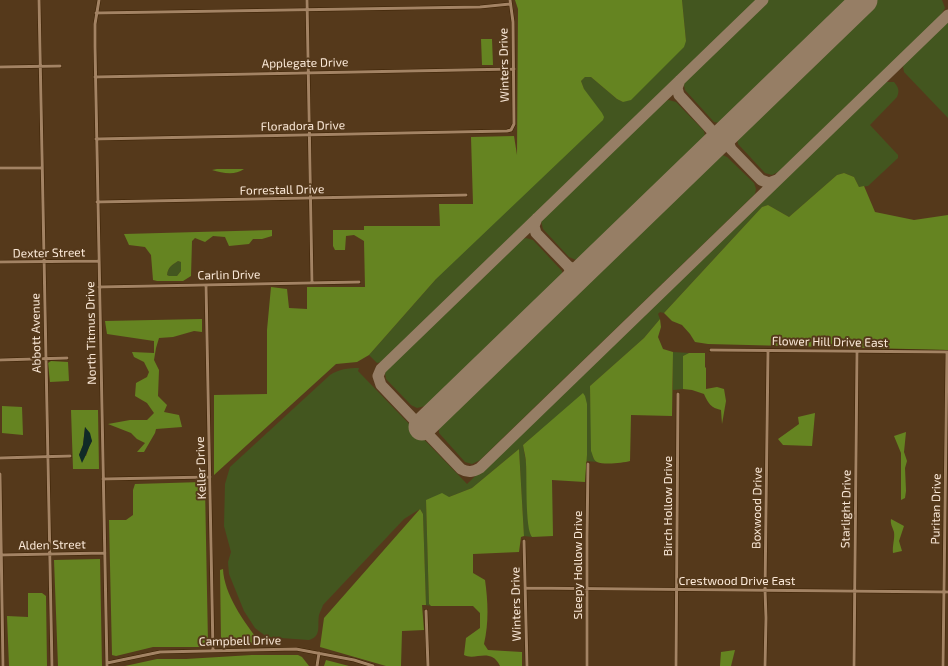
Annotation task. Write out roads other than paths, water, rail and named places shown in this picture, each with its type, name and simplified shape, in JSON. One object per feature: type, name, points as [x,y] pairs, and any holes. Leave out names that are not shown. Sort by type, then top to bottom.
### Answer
[{"type":"street","name":"Abbott Avenue","points":[[39,0],[52,666]]},
{"type":"street","name":"North Titmus Drive","points":[[99,0],[95,24],[96,139],[107,664]]},
{"type":"street","points":[[307,0],[312,282]]},
{"type":"street","name":"Winters Drive","points":[[510,0],[513,22],[514,69],[514,124],[510,130]]},
{"type":"street","points":[[96,13],[480,7],[510,4]]},
{"type":"street","points":[[0,67],[60,66]]},
{"type":"street","name":"Applegate Drive","points":[[96,77],[514,69]]},
{"type":"street","name":"Floradora Drive","points":[[96,139],[510,130]]},
{"type":"street","points":[[0,168],[42,168]]},
{"type":"street","name":"Forrestall Drive","points":[[98,202],[466,195]]},
{"type":"street","name":"Dexter Street","points":[[0,262],[99,261]]},
{"type":"street","name":"Carlin Drive","points":[[100,287],[359,282]]},
{"type":"street","name":"Keller Drive","points":[[206,285],[213,651]]},
{"type":"street","name":"Flower Hill Drive East","points":[[711,350],[947,352]]},
{"type":"street","name":"Boxwood Drive","points":[[765,666],[768,351]]},
{"type":"street","name":"Starlight Drive","points":[[854,666],[857,352]]},
{"type":"street","name":"Puritan Drive","points":[[943,666],[946,592],[947,352]]},
{"type":"street","points":[[0,360],[67,358]]},
{"type":"street","name":"Birch Hollow Drive","points":[[676,666],[678,394]]},
{"type":"street","points":[[0,458],[70,456]]},
{"type":"street","name":"Sleepy Hollow Drive","points":[[587,666],[586,536],[588,464]]},
{"type":"street","points":[[0,474],[3,666]]},
{"type":"street","points":[[103,479],[210,477]]},
{"type":"street","name":"Winters Drive","points":[[524,541],[526,666]]},
{"type":"street","name":"Alden Street","points":[[1,555],[104,554]]},
{"type":"street","name":"Crestwood Drive East","points":[[525,588],[946,592]]},
{"type":"street","points":[[426,611],[428,666]]},
{"type":"street","name":"Campbell Drive","points":[[107,664],[152,653],[296,649],[354,660],[373,666]]},
{"type":"street","points":[[316,666],[319,653]]},
{"type":"water","points":[[85,427],[90,433],[92,441],[82,463],[79,455],[83,445]]}]
